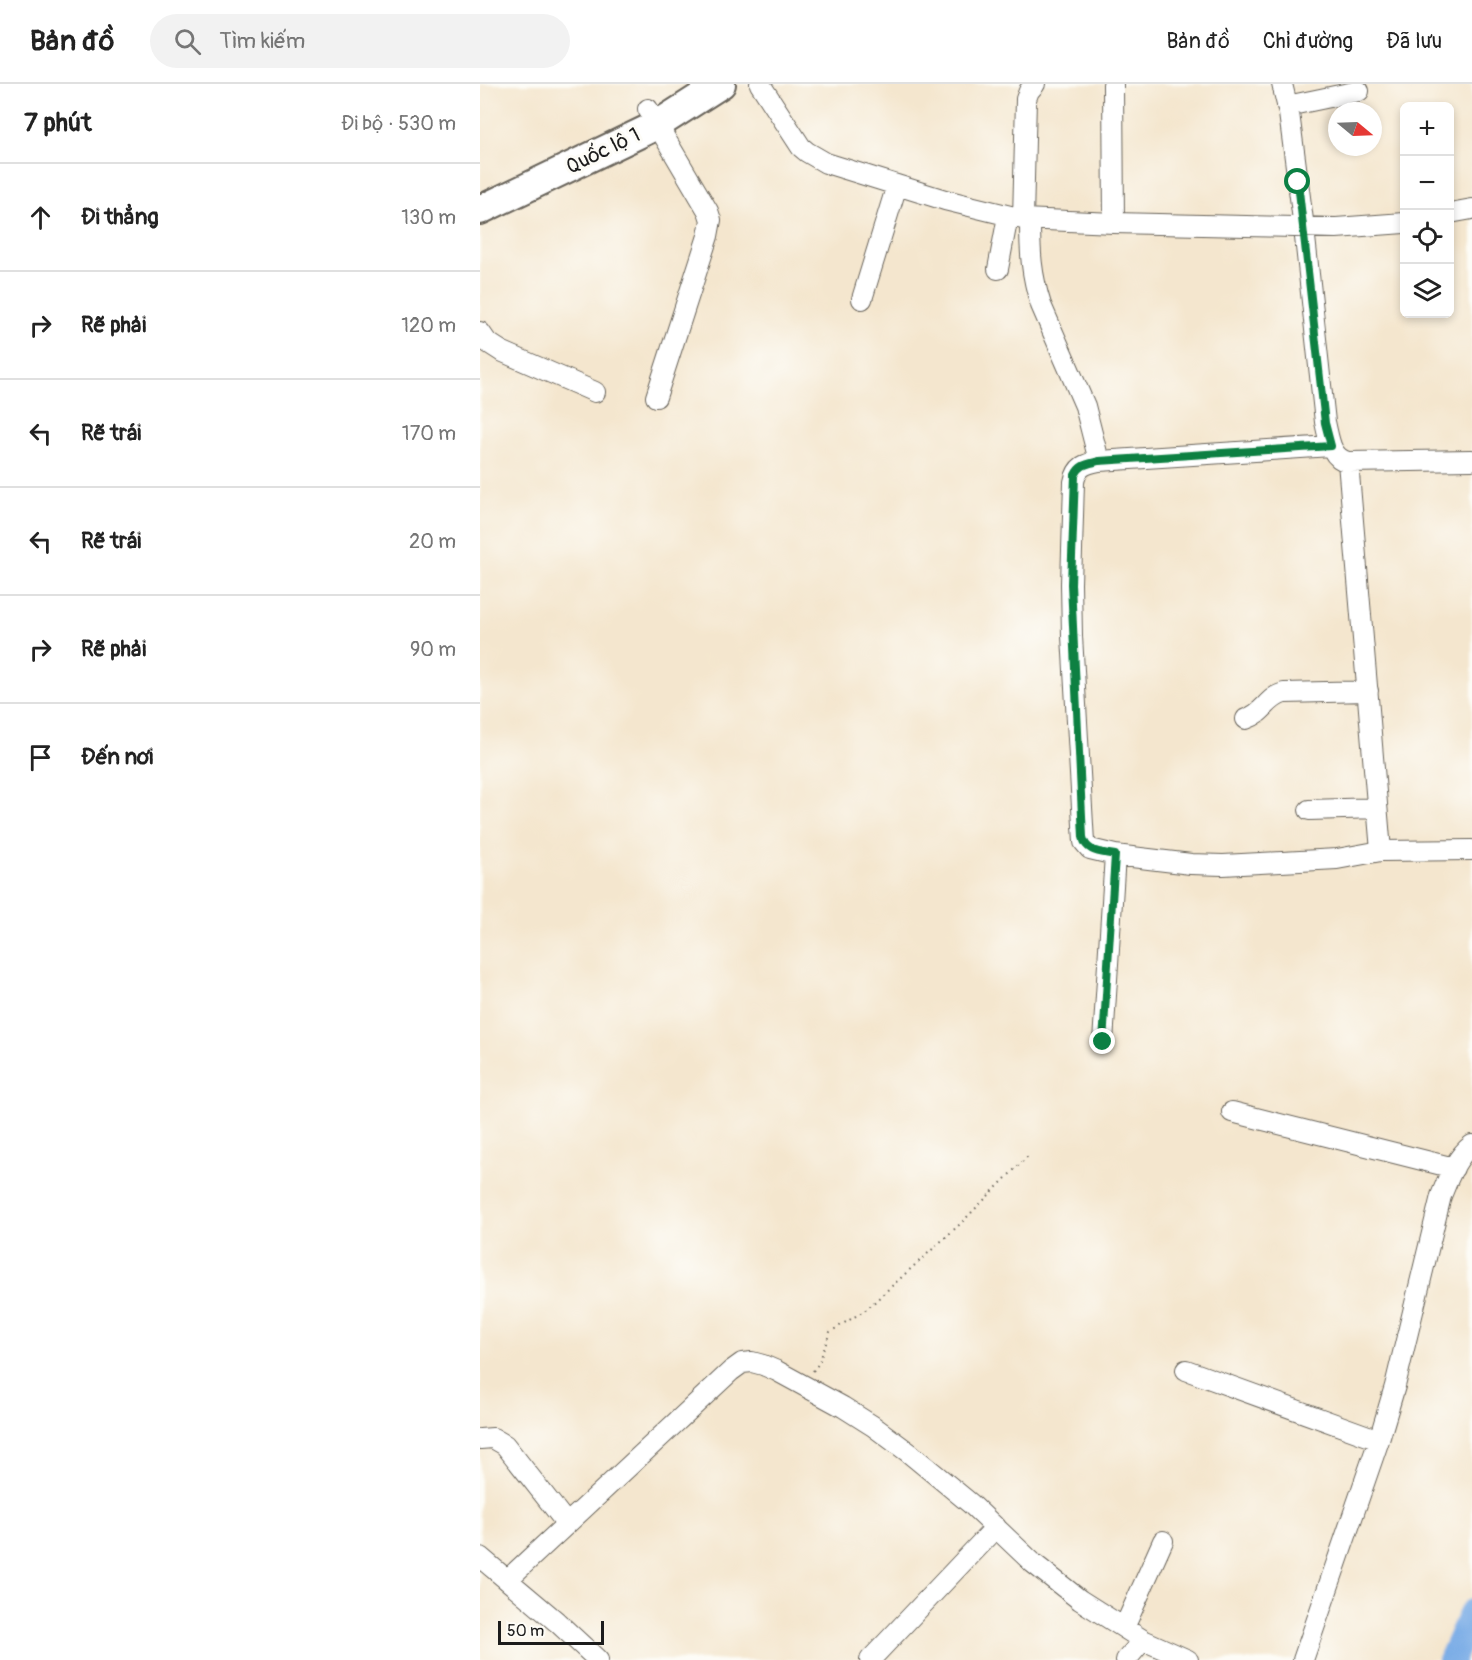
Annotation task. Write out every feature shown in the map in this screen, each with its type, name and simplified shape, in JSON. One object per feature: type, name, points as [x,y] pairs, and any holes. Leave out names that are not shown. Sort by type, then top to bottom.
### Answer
[{"type":"highway","name":"Quốc lộ 1","points":[[480,210],[652,117],[688,84]]},
{"type":"highway","name":"Quốc lộ 1","points":[[480,194],[721,84]]},
{"type":"street","points":[[760,84],[801,147],[826,162],[945,200],[1020,218],[1304,228],[1400,223]]},
{"type":"street","points":[[1035,84],[1026,99],[1020,218],[1041,305],[1085,406],[1099,461]]},
{"type":"street","points":[[1113,84],[1114,223]]},
{"type":"street","points":[[1282,84],[1304,228],[1325,423],[1331,446],[1340,460],[1348,462],[1472,460]]},
{"type":"street","points":[[1287,106],[1359,91]]},
{"type":"street","points":[[652,117],[708,211],[711,220],[708,236],[656,397]]},
{"type":"street","points":[[862,299],[897,185]]},
{"type":"street","points":[[1454,212],[1472,209]]},
{"type":"street","points":[[998,269],[1020,218]]},
{"type":"street","points":[[480,332],[487,342],[501,351],[595,393]]},
{"type":"street","points":[[1331,446],[1099,461],[1085,464],[1075,475],[1071,584],[1072,636],[1084,842],[1090,849],[1115,855],[1191,864],[1224,865],[1337,859],[1381,851],[1472,850]]},
{"type":"street","points":[[1348,462],[1381,851]]},
{"type":"street","points":[[1246,719],[1258,714],[1274,697],[1284,693],[1368,691]]},
{"type":"street","points":[[1309,810],[1377,808]]},
{"type":"street","points":[[1103,1042],[1115,855]]},
{"type":"street","points":[[1232,1112],[1454,1168]]},
{"type":"street","points":[[1304,1660],[1379,1440],[1404,1356],[1436,1212],[1454,1168],[1465,1151],[1472,1146]]},
{"type":"street","points":[[507,1580],[742,1363],[752,1362],[800,1383],[873,1426],[916,1459],[1080,1600],[1143,1640],[1188,1660]]},
{"type":"street","points":[[1186,1370],[1379,1440]]},
{"type":"street","points":[[480,1439],[493,1438],[505,1445],[567,1524]]},
{"type":"street","points":[[870,1660],[996,1527]]},
{"type":"street","points":[[1124,1628],[1163,1541]]},
{"type":"street","points":[[480,1557],[598,1660]]},
{"type":"street","points":[[1126,1660],[1143,1640]]},
{"type":"path","points":[[800,1383],[819,1363],[830,1332],[874,1304],[958,1226],[1030,1154]]},
{"type":"waterway","points":[[1451,1660],[1472,1612]]},
{"type":"route","points":[[1103,1042],[1115,855],[1090,849],[1086,846],[1083,837],[1072,636],[1071,584],[1075,475],[1085,464],[1099,461],[1331,446],[1325,423],[1298,182]]}]
